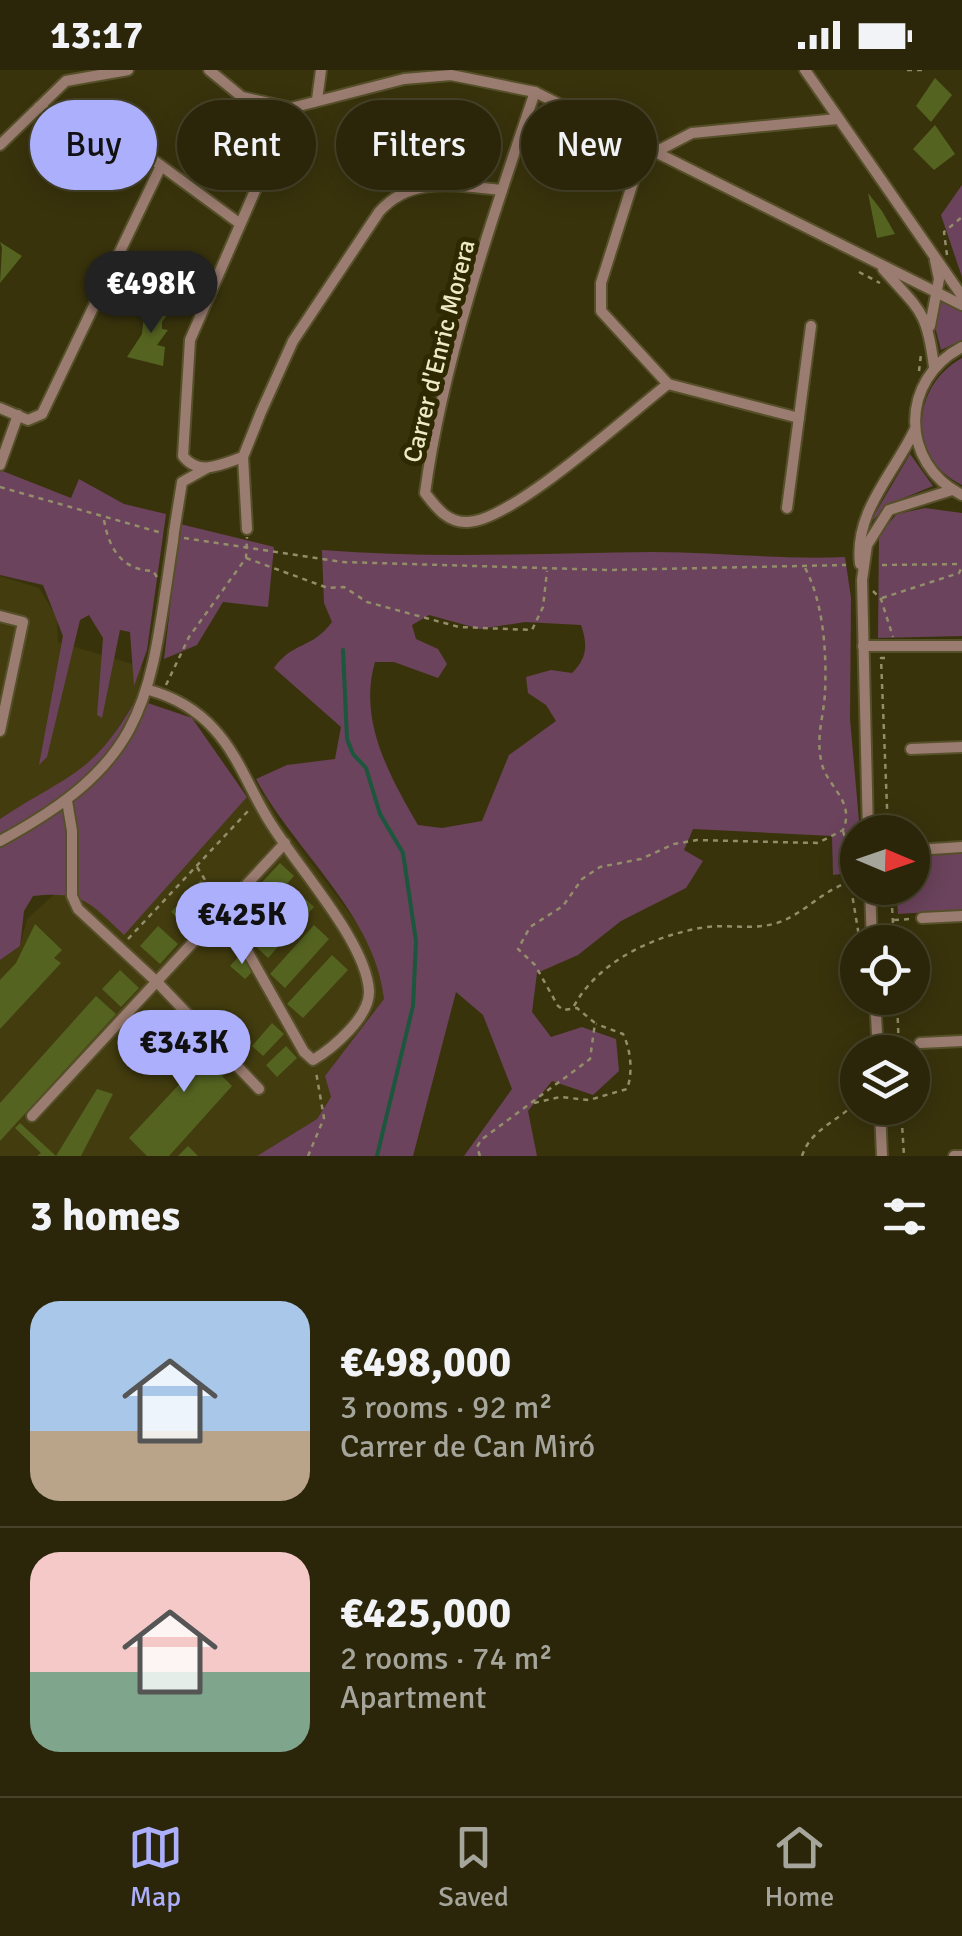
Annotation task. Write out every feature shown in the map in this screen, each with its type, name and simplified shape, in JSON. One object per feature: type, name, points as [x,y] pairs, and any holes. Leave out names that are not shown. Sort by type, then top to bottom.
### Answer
[{"type":"street","points":[[47,100],[76,76],[128,70]]},
{"type":"street","points":[[209,70],[242,97],[255,100]]},
{"type":"street","points":[[320,70],[317,100],[404,79],[451,75],[535,92],[551,100]]},
{"type":"street","points":[[805,70],[962,296]]},
{"type":"street","name":"Carrer d'Enric Morera","points":[[535,92],[502,190],[431,444],[425,492],[443,516],[468,522],[496,512],[527,494],[668,384]]},
{"type":"street","points":[[0,145],[30,116]]},
{"type":"street","points":[[657,150],[692,133],[837,119]]},
{"type":"street","points":[[657,154],[962,305]]},
{"type":"street","points":[[157,164],[240,223]]},
{"type":"street","points":[[0,408],[28,420],[42,414],[161,166]]},
{"type":"street","points":[[247,530],[243,458],[293,342],[394,194],[444,185],[502,190]]},
{"type":"street","points":[[208,468],[189,464],[181,447],[190,340],[255,190]]},
{"type":"street","points":[[630,190],[601,283],[601,311],[668,384],[798,418]]},
{"type":"street","points":[[916,281],[929,274],[934,256]]},
{"type":"street","points":[[934,256],[938,292],[930,328],[934,367]]},
{"type":"street","points":[[882,268],[930,328]]},
{"type":"street","points":[[787,508],[811,326]]},
{"type":"street","points":[[868,815],[860,528],[914,430],[917,400],[934,367],[962,346]]},
{"type":"street","points":[[0,465],[18,416]]},
{"type":"street","points":[[914,430],[928,466],[957,493]]},
{"type":"street","points":[[0,841],[67,800],[114,758],[154,691],[162,581],[182,482],[208,468],[243,458]]},
{"type":"street","points":[[859,581],[878,520],[902,504],[957,493]]},
{"type":"street","points":[[0,616],[23,622],[0,731]]},
{"type":"street","points":[[863,646],[962,646]]},
{"type":"street","points":[[154,691],[188,706],[212,726],[284,844],[350,941],[365,971],[370,996],[340,1040],[313,1060],[304,1052],[224,910]]},
{"type":"street","points":[[911,749],[962,747]]},
{"type":"street","points":[[67,800],[74,903],[158,983],[259,1089]]},
{"type":"street","points":[[32,1116],[284,844]]},
{"type":"street","points":[[930,849],[962,847]]},
{"type":"street","points":[[922,918],[962,916]]},
{"type":"street","points":[[930,1043],[962,1041]]},
{"type":"street","points":[[881,1125],[882,1156]]},
{"type":"street","points":[[954,1156],[962,1156]]},
{"type":"path","points":[[907,70],[926,70]]},
{"type":"path","points":[[948,258],[944,232],[960,218]]},
{"type":"path","points":[[859,272],[889,288]]},
{"type":"path","points":[[919,372],[922,348]]},
{"type":"path","points":[[0,487],[104,519],[247,550],[342,562],[547,569],[846,564]]},
{"type":"path","points":[[104,519],[117,557],[135,571],[153,572],[162,581]]},
{"type":"path","points":[[154,691],[164,689],[204,614],[246,558],[247,550]]},
{"type":"path","points":[[853,556],[859,581],[881,598],[891,630]]},
{"type":"path","points":[[246,558],[328,588],[344,587],[367,602],[472,629],[528,633],[543,608],[547,569]]},
{"type":"path","points":[[881,598],[959,573],[962,566],[882,565]]},
{"type":"path","points":[[804,566],[817,590],[826,671],[820,716],[821,763],[845,805],[844,815]]},
{"type":"path","points":[[882,658],[887,815]]},
{"type":"path","points":[[885,750],[911,749]]},
{"type":"path","points":[[120,948],[258,799]]},
{"type":"path","points":[[534,1103],[560,1098],[589,1100],[627,1089],[631,1071],[623,1034],[595,1023],[573,1008],[558,1006],[535,965],[518,949],[530,927],[563,906],[582,878],[600,867],[641,859],[686,842],[741,838],[818,844],[840,832]]},
{"type":"path","points":[[196,866],[224,910]]},
{"type":"path","points":[[573,1008],[592,976],[634,951],[701,928],[772,924],[790,918],[824,891],[840,886]]},
{"type":"path","points":[[892,905],[893,925]]},
{"type":"path","points":[[893,920],[922,918]]},
{"type":"path","points":[[477,1154],[481,1140],[588,1063],[595,1023]]},
{"type":"path","points":[[308,1156],[324,1118],[313,1060]]},
{"type":"path","points":[[802,1156],[806,1144],[840,1114]]},
{"type":"path","points":[[903,1125],[904,1156]]},
{"type":"shaded area","points":[[962,185],[962,277],[941,215]]},
{"type":"shaded area","points":[[941,301],[962,311],[962,340],[941,350],[934,323]]},
{"type":"shaded area","points":[[962,358],[962,485],[931,458],[922,422],[933,386],[945,370]]},
{"type":"shaded area","points":[[910,454],[933,486],[889,504],[869,524]]},
{"type":"shaded area","points":[[0,470],[71,498],[79,479],[124,504],[166,514],[147,650],[134,686],[130,632],[120,630],[102,718],[97,715],[103,638],[89,615],[80,620],[47,757],[39,765],[63,636],[43,585],[0,575]]},
{"type":"shaded area","points":[[925,508],[962,513],[962,636],[878,638],[879,534],[897,514]]},
{"type":"shaded area","points":[[180,524],[274,547],[268,607],[223,602],[197,645],[164,659]]},
{"type":"shaded area","points":[[322,550],[446,555],[653,552],[845,557],[851,598],[850,719],[858,815],[840,815],[840,874],[833,875],[832,836],[693,829],[684,850],[703,861],[686,888],[621,921],[578,955],[537,973],[532,1012],[551,1037],[582,1027],[616,1039],[619,1071],[593,1095],[552,1081],[528,1111],[537,1156],[464,1156],[512,1089],[483,1015],[456,992],[413,1156],[257,1156],[317,1119],[331,1097],[325,1076],[384,999],[378,968],[350,912],[256,779],[287,765],[335,759],[341,727],[274,668],[288,653],[317,637],[332,622],[324,603]],"holes":[[[429,615],[480,629],[525,622],[581,625],[585,651],[572,673],[551,670],[526,677],[528,693],[546,705],[556,721],[509,755],[482,821],[442,828],[418,825],[387,767],[373,726],[370,705],[375,662],[394,662],[438,678],[447,664],[438,649],[416,639],[412,625]]]},
{"type":"shaded area","points":[[0,576],[39,588],[57,618],[58,642],[143,667],[136,699],[102,753],[78,774],[0,819]]},
{"type":"shaded area","points":[[136,699],[192,718],[247,797],[124,935],[102,914],[75,897],[33,896],[24,911],[20,946],[0,960],[0,819],[92,759]]},
{"type":"shaded area","points":[[265,795],[278,820],[370,940],[380,967],[384,999],[354,1044],[334,1063],[331,1097],[317,1119],[257,1156],[0,1156],[0,960],[20,946],[27,919],[57,892],[83,897],[124,934],[247,797]]},
{"type":"shaded area","points":[[962,852],[962,910],[898,914],[897,905],[930,905],[930,853]]},
{"type":"building","points":[[935,78],[952,95],[931,122],[916,106]]},
{"type":"building","points":[[935,125],[955,154],[934,170],[913,149]]},
{"type":"building","points":[[868,193],[882,211],[895,234],[877,238]]},
{"type":"building","points":[[0,242],[22,256],[0,283],[2,248]]},
{"type":"building","points":[[150,302],[170,311],[162,322],[162,329],[168,330],[157,345],[165,347],[163,366],[127,357],[142,334],[145,305]]},
{"type":"building","points":[[280,863],[294,876],[250,925],[235,911]]},
{"type":"building","points":[[201,880],[214,904],[192,930],[171,912]]},
{"type":"building","points":[[297,891],[314,907],[268,958],[251,942]]},
{"type":"building","points":[[35,924],[62,950],[54,958],[61,963],[0,1029],[0,980],[16,963]]},
{"type":"building","points":[[314,925],[329,939],[285,988],[270,974]]},
{"type":"building","points":[[158,926],[178,944],[160,964],[140,946]]},
{"type":"building","points":[[242,953],[252,972],[245,979],[230,966]]},
{"type":"building","points":[[332,955],[348,970],[303,1018],[287,1004]]},
{"type":"building","points":[[120,970],[139,988],[121,1007],[102,989]]},
{"type":"building","points":[[96,996],[116,1014],[0,1141],[0,1103]]},
{"type":"building","points":[[272,1023],[284,1034],[263,1056],[252,1046]]},
{"type":"building","points":[[181,1024],[230,1068],[222,1076],[232,1086],[169,1156],[147,1156],[129,1138],[187,1076],[158,1050]]},
{"type":"building","points":[[286,1046],[297,1058],[277,1077],[266,1065]]},
{"type":"building","points":[[97,1089],[113,1094],[81,1156],[56,1156]]},
{"type":"building","points":[[20,1123],[56,1156],[37,1156],[41,1153],[15,1128]]},
{"type":"building","points":[[188,1146],[198,1156],[178,1156]]},
{"type":"waterway","points":[[343,650],[347,739],[353,754],[366,768],[380,814],[403,853],[416,941],[413,1006],[377,1156]]}]
